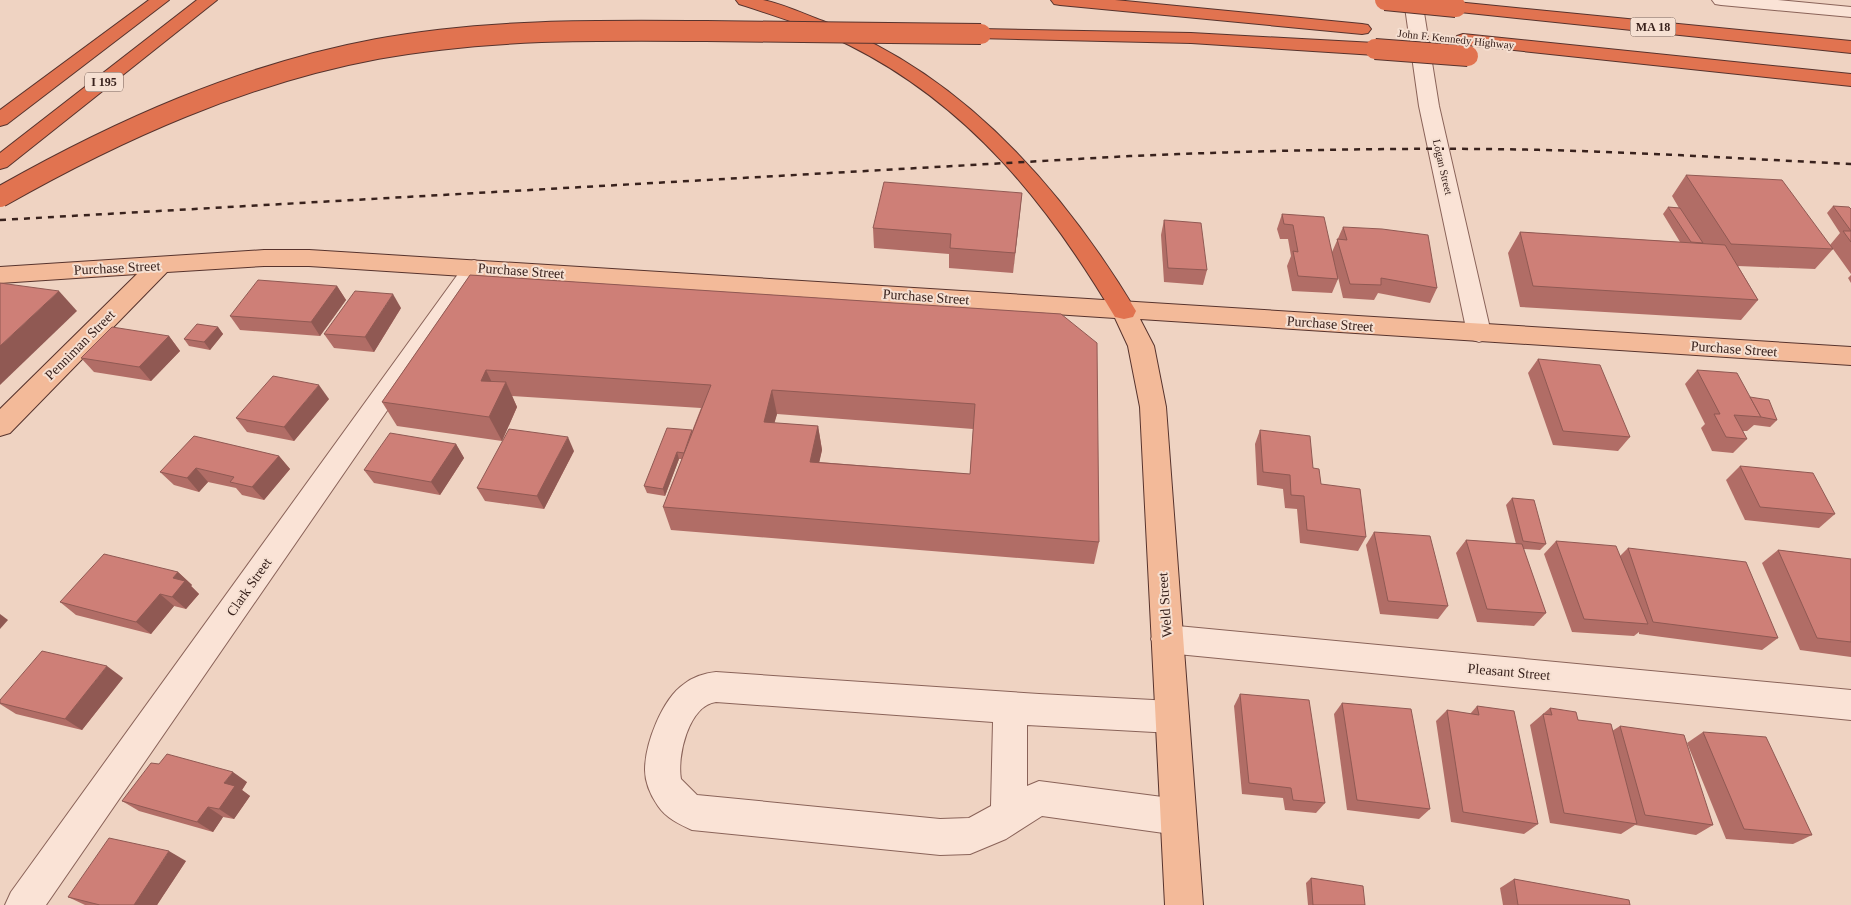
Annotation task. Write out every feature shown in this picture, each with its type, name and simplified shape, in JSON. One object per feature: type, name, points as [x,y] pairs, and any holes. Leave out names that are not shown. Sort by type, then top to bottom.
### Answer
[{"type":"highway","name":"I 195","points":[[0,120],[160,0]]},
{"type":"highway","name":"I 195","points":[[0,163],[208,0]]},
{"type":"highway","points":[[745,0],[807,22],[868,47],[906,71],[952,105],[1002,151],[1059,214],[1108,282],[1124,311]]},
{"type":"highway","name":"John F. Kennedy Highway","points":[[1060,0],[1383,36],[1466,48]]},
{"type":"highway","name":"MA 18","points":[[1385,0],[1851,47]]},
{"type":"highway","points":[[0,197],[94,145],[142,122],[197,100],[286,71],[348,56],[409,43],[480,34],[558,30],[1191,38],[1383,36],[1625,69],[1851,80]]},
{"type":"main road","name":"Purchase Street","points":[[0,274],[286,257],[1851,356]]},
{"type":"main road","name":"Penniman Street","points":[[0,426],[160,265]]},
{"type":"main road","name":"Weld Street","points":[[1124,311],[1141,346],[1153,407],[1184,905]]},
{"type":"street","name":"Logan Street","points":[[1413,0],[1429,106],[1479,333]]},
{"type":"street","points":[[1722,0],[1851,12]]},
{"type":"street","name":"Clark Street","points":[[24,905],[474,268]]},
{"type":"street","name":"Pleasant Street","points":[[1167,639],[1851,704]]},
{"type":"street","points":[[1172,717],[1010,708],[720,686],[704,689],[679,711],[668,739],[663,764],[664,782],[682,807],[692,812],[940,837],[970,836],[993,826],[1040,798],[1178,817]]},
{"type":"street","points":[[1009,815],[1010,708]]},
{"type":"building","points":[[1686,175],[1782,180],[1833,249],[1731,244]]},
{"type":"building","points":[[884,182],[1022,193],[1015,253],[950,248],[951,234],[873,228]]},
{"type":"building","points":[[1833,206],[1849,207],[1851,209],[1851,231]]},
{"type":"building","points":[[1668,207],[1680,208],[1703,243],[1691,242]]},
{"type":"building","points":[[1282,214],[1324,217],[1338,279],[1298,276],[1293,251],[1298,252],[1293,225],[1284,224]]},
{"type":"building","points":[[1164,220],[1201,223],[1207,270],[1168,268]]},
{"type":"building","points":[[1343,227],[1382,229],[1428,235],[1437,288],[1381,278],[1381,285],[1350,284],[1337,239],[1347,240]]},
{"type":"building","points":[[1843,231],[1851,231],[1851,242]]},
{"type":"building","points":[[1520,232],[1725,245],[1758,300],[1533,286]]},
{"type":"building","points":[[470,275],[1061,314],[1097,343],[1099,542],[663,507],[711,385],[486,370],[481,381],[506,382],[489,417],[382,402]],"holes":[[[772,390],[975,404],[970,474],[810,462],[818,426],[764,422]]]},
{"type":"building","points":[[258,280],[337,286],[311,322],[230,316]]},
{"type":"building","points":[[0,283],[59,291],[0,346]]},
{"type":"building","points":[[355,291],[393,294],[365,337],[324,334]]},
{"type":"building","points":[[197,324],[218,327],[204,342],[184,339]]},
{"type":"building","points":[[112,327],[169,336],[139,367],[81,358]]},
{"type":"building","points":[[1538,359],[1600,365],[1630,437],[1563,431]]},
{"type":"building","points":[[1697,370],[1737,373],[1761,417],[1734,415],[1747,439],[1726,437],[1714,414],[1720,414]]},
{"type":"building","points":[[273,376],[319,385],[284,427],[236,418]]},
{"type":"building","points":[[1750,397],[1769,400],[1777,420],[1761,417]]},
{"type":"building","points":[[667,428],[692,430],[684,453],[677,452],[663,489],[644,486]]},
{"type":"building","points":[[509,429],[568,437],[537,496],[477,488]]},
{"type":"building","points":[[1260,430],[1310,436],[1313,468],[1319,469],[1321,484],[1360,489],[1366,537],[1307,530],[1304,496],[1291,495],[1290,475],[1263,472]]},
{"type":"building","points":[[390,433],[456,444],[431,482],[364,470]]},
{"type":"building","points":[[194,436],[279,456],[252,487],[230,482],[234,477],[196,468],[187,478],[160,472]]},
{"type":"building","points":[[1740,466],[1813,473],[1835,514],[1760,507]]},
{"type":"building","points":[[1512,498],[1534,500],[1546,544],[1523,541]]},
{"type":"building","points":[[1374,532],[1430,536],[1448,606],[1388,601]]},
{"type":"building","points":[[1466,540],[1522,544],[1546,613],[1487,609]]},
{"type":"building","points":[[1556,541],[1616,546],[1648,624],[1584,619]]},
{"type":"building","points":[[1628,548],[1746,562],[1778,638],[1653,622]]},
{"type":"building","points":[[1778,550],[1851,559],[1851,642],[1817,638]]},
{"type":"building","points":[[104,554],[178,572],[173,578],[185,581],[172,597],[160,594],[136,622],[60,602]]},
{"type":"building","points":[[42,651],[107,666],[65,719],[0,703],[0,700]]},
{"type":"building","points":[[1240,694],[1309,700],[1325,803],[1293,800],[1291,788],[1249,783]]},
{"type":"building","points":[[1342,703],[1411,709],[1430,809],[1357,800]]},
{"type":"building","points":[[1477,706],[1514,711],[1538,824],[1463,812],[1447,710],[1479,715]]},
{"type":"building","points":[[1550,708],[1576,712],[1578,720],[1611,724],[1637,824],[1564,813],[1543,714],[1552,715]]},
{"type":"building","points":[[1620,726],[1684,735],[1713,825],[1645,815]]},
{"type":"building","points":[[1703,732],[1766,737],[1812,835],[1744,829]]},
{"type":"building","points":[[167,754],[233,772],[224,783],[235,786],[219,809],[208,807],[197,822],[122,801],[151,763],[159,764]]},
{"type":"building","points":[[109,838],[169,851],[134,905],[100,905],[68,897]]},
{"type":"building","points":[[1311,878],[1363,886],[1365,905],[1313,905]]},
{"type":"building","points":[[1514,879],[1629,900],[1630,905],[1518,905]]},
{"type":"railway","points":[[0,220],[1130,156],[1307,150],[1485,149],[1576,151],[1851,164]]}]
